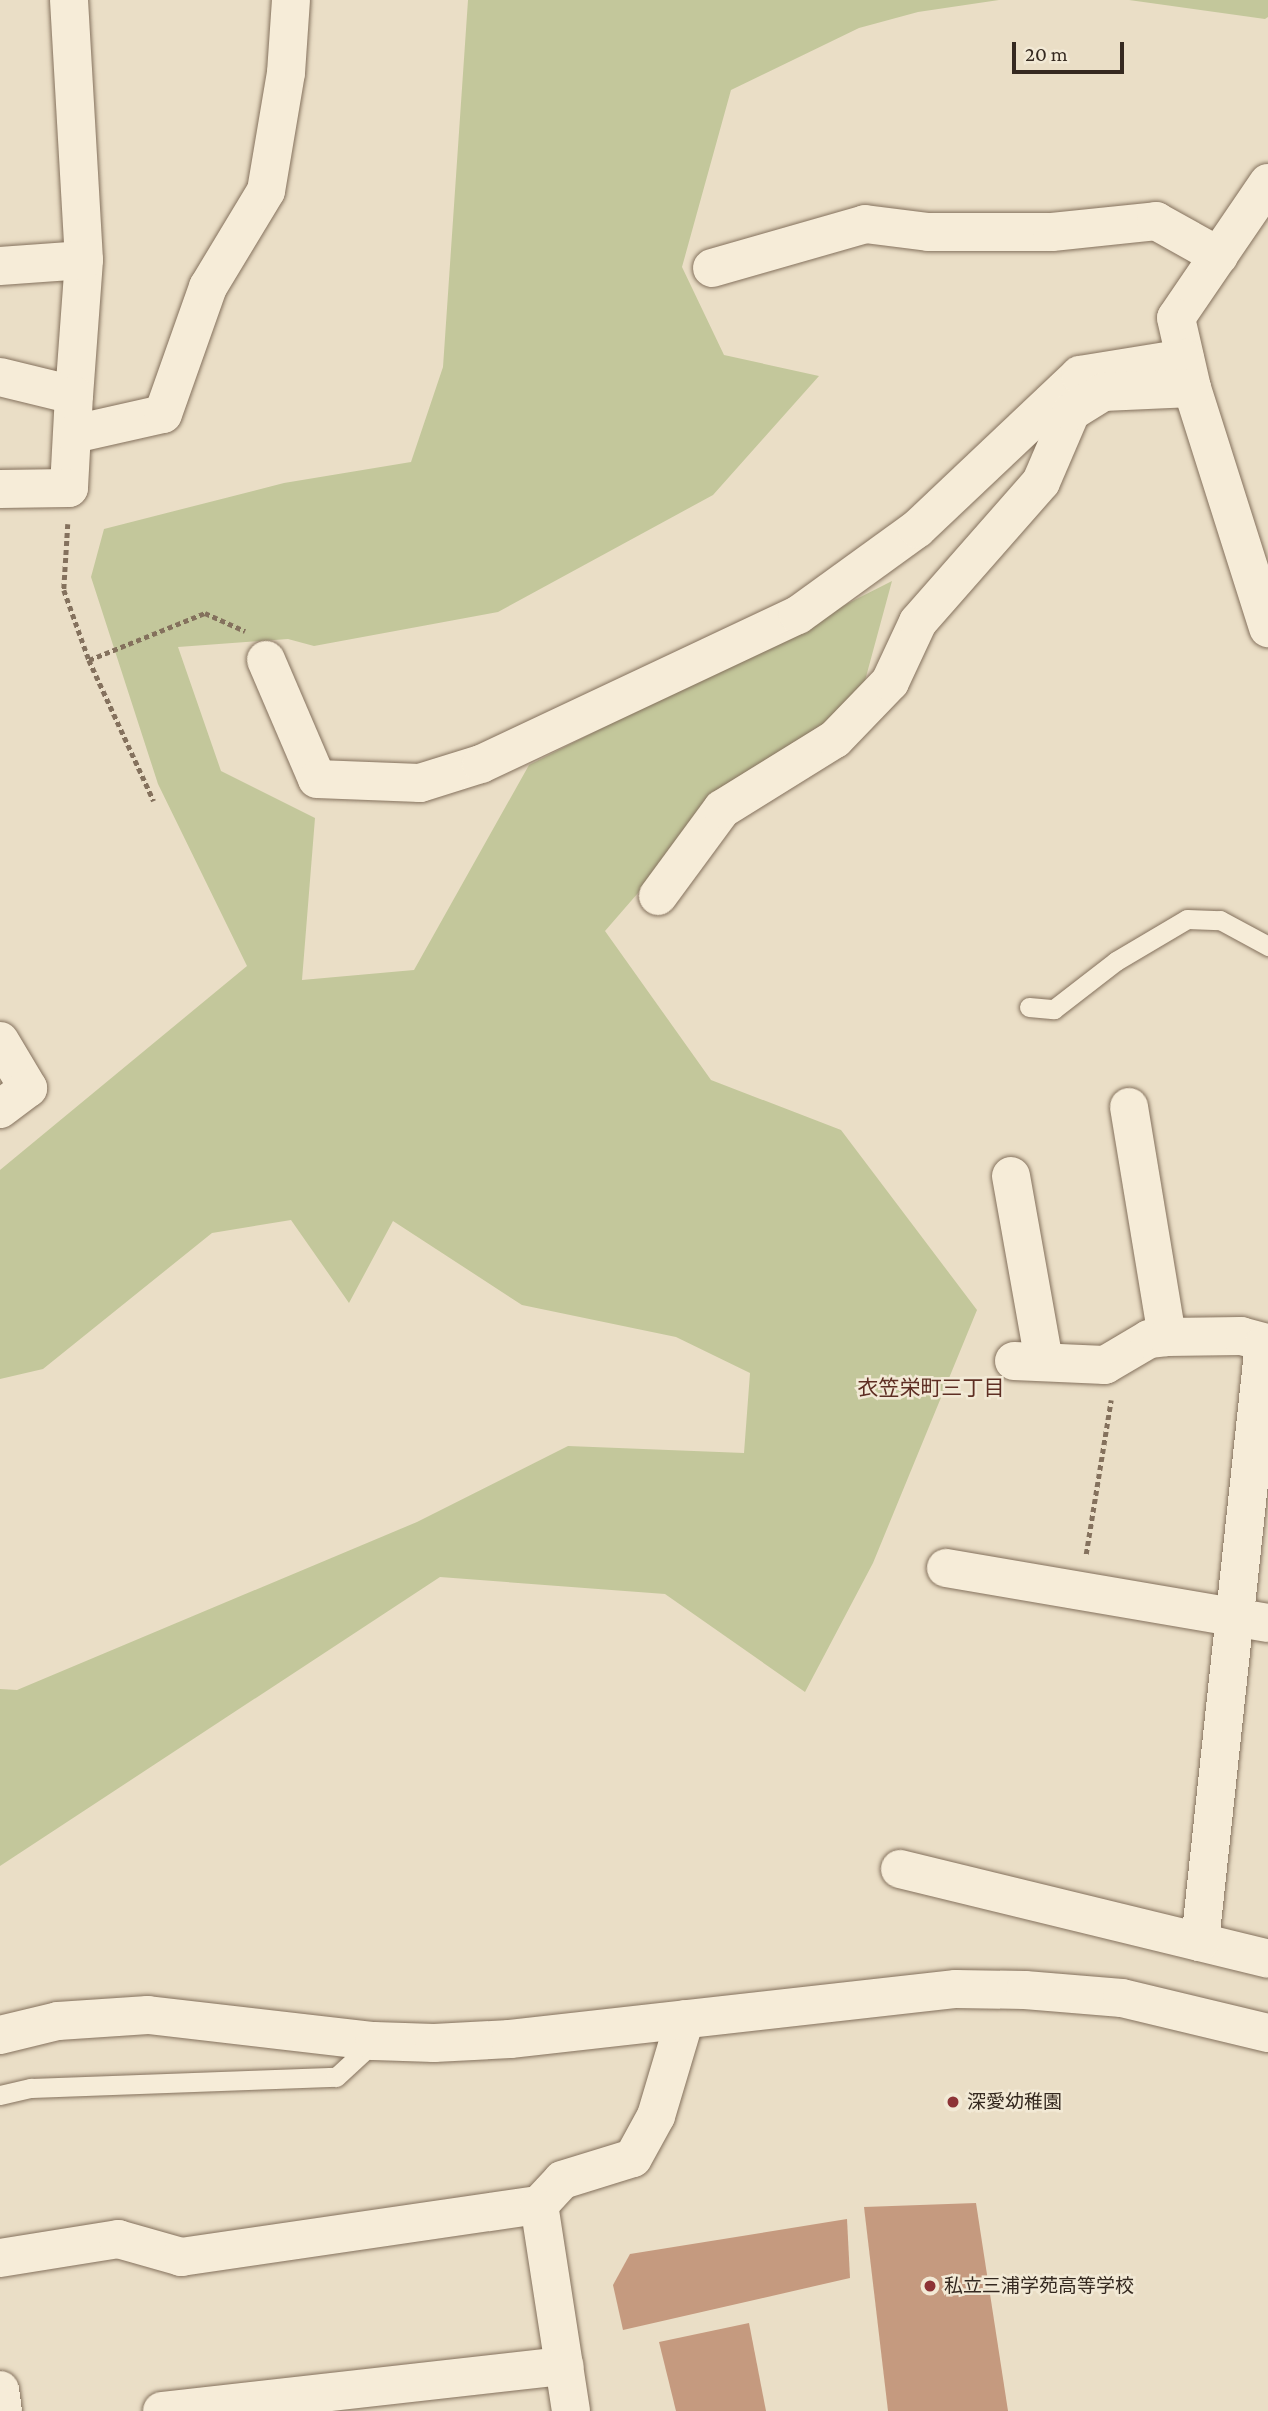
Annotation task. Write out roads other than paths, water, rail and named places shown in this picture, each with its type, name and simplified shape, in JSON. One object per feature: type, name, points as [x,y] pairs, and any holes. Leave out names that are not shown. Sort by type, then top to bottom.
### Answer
[{"type":"street","points":[[0,489],[69,488],[85,260],[69,0]]},
{"type":"street","points":[[74,434],[163,414],[208,287],[266,191],[286,73],[291,0]]},
{"type":"street","points":[[1268,183],[1176,318],[1188,373],[1262,583],[1268,628]]},
{"type":"street","points":[[712,268],[865,224],[928,232],[1052,232],[1156,221],[1219,256]]},
{"type":"street","points":[[0,266],[85,260]]},
{"type":"street","points":[[266,660],[317,779],[420,783],[481,764],[798,615],[917,529],[1080,375],[1188,373]]},
{"type":"street","points":[[658,896],[722,809],[835,739],[890,682],[918,622],[1041,482],[1071,412],[1103,392],[1188,373]]},
{"type":"street","points":[[0,377],[74,395]]},
{"type":"street","points":[[0,1041],[28,1088],[0,1109]]},
{"type":"street","points":[[1129,1107],[1167,1338]]},
{"type":"street","points":[[1011,1176],[1029,1362],[1105,1365],[1149,1339],[1241,1336],[1266,1343],[1251,1620],[1200,1942]]},
{"type":"street","points":[[946,1568],[1080,1593],[1251,1620]]},
{"type":"street","points":[[900,1869],[1268,1959]]},
{"type":"street","points":[[0,2035],[58,2021],[148,2015],[374,2041],[434,2043],[510,2039],[956,1989],[1025,1990],[1122,1998],[1268,2033]]},
{"type":"street","points":[[0,2258],[118,2239],[181,2257],[539,2205],[562,2180],[633,2158],[656,2116],[685,2019]]},
{"type":"street","points":[[539,2205],[571,2411]]},
{"type":"street","points":[[162,2411],[564,2365]]},
{"type":"street","points":[[0,2390],[3,2411]]},
{"type":"lane","points":[[1029,1007],[1054,1009],[1116,961],[1187,919],[1220,920],[1268,946]]},
{"type":"lane","points":[[0,2095],[32,2088],[336,2077],[374,2041]]},
{"type":"place","name":"深愛幼稚園","points":[[953,2102]]},
{"type":"place","name":"私立三浦学苑高等学校","points":[[930,2286]]},
{"type":"district","name":"衣笠栄町三丁目","points":[[931,1388]]}]
